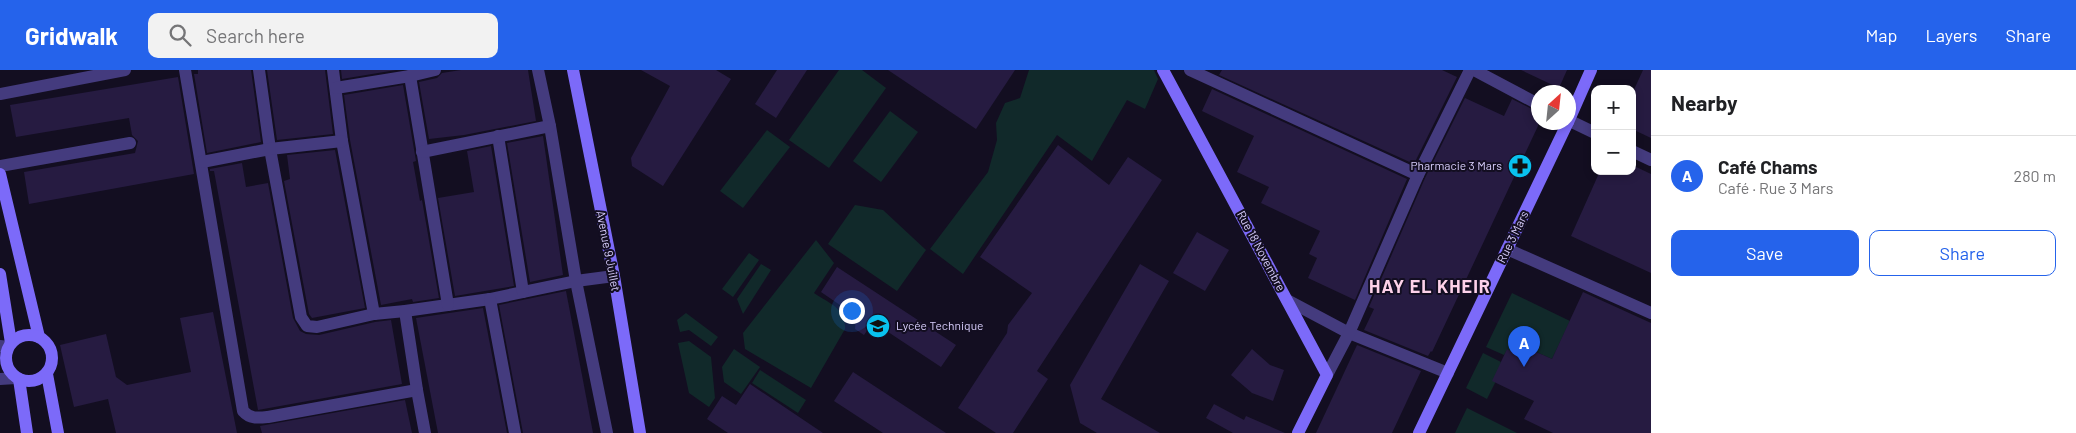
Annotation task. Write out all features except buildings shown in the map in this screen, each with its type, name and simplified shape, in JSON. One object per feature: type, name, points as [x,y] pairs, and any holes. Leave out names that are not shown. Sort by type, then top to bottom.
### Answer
[{"type":"street","points":[[0,94],[125,70]]},
{"type":"street","points":[[185,70],[243,411],[248,416],[268,417],[417,390]]},
{"type":"street","points":[[259,70],[270,149],[303,321],[307,326],[317,327],[374,314],[405,312],[490,299],[576,281],[614,276]]},
{"type":"street","points":[[333,70],[342,141],[374,314]]},
{"type":"street","points":[[336,88],[435,70]]},
{"type":"street","points":[[538,70],[550,126],[576,281],[607,433]]},
{"type":"street","name":"Avenue 9 Juillet","points":[[572,70],[614,276],[640,433]]},
{"type":"street","name":"Rue 18 Novembre","points":[[1163,70],[1327,376]]},
{"type":"street","points":[[1190,70],[1418,175]]},
{"type":"street","points":[[1298,433],[1350,333],[1418,175],[1470,70]]},
{"type":"street","points":[[1474,70],[1531,100]]},
{"type":"street","name":"Rue 3 Mars","points":[[1576,105],[1591,70]]},
{"type":"street","points":[[410,76],[448,305]]},
{"type":"street","points":[[1576,124],[1591,130]]},
{"type":"street","points":[[422,152],[550,126]]},
{"type":"street","name":"Rue 3 Mars","points":[[1419,433],[1565,130]]},
{"type":"street","points":[[498,136],[523,292]]},
{"type":"street","points":[[202,162],[270,149],[342,141]]},
{"type":"street","points":[[0,166],[130,143]]},
{"type":"street","points":[[1636,153],[1651,160]]},
{"type":"street","points":[[0,174],[39,337]]},
{"type":"street","points":[[1507,248],[1651,313]]},
{"type":"street","points":[[0,274],[6,364],[10,372],[18,378],[27,433]]},
{"type":"street","points":[[490,299],[515,433]]},
{"type":"street","points":[[1287,300],[1350,333],[1448,373]]},
{"type":"street","points":[[405,312],[425,433]]},
{"type":"street","points":[[0,379],[18,378],[34,381],[47,374],[51,367],[52,353],[45,341],[39,337],[24,335],[6,345]]},
{"type":"street","points":[[47,374],[58,433]]},
{"type":"green space","points":[[839,70],[862,70],[886,88],[829,168],[789,140]]},
{"type":"green space","points":[[1029,70],[1154,70],[1158,79],[1145,109],[1127,100],[1092,161],[1057,135],[963,274],[930,249],[988,172],[997,140],[996,123],[1005,103],[1020,98]]},
{"type":"green space","points":[[890,111],[918,132],[881,182],[853,161]]},
{"type":"green space","points":[[767,130],[790,147],[743,208],[720,191]]},
{"type":"green space","points":[[855,205],[883,210],[926,250],[897,291],[828,244]]},
{"type":"green space","points":[[816,240],[834,263],[814,293],[840,311],[845,322],[845,329],[811,388],[745,349],[743,333]]},
{"type":"green space","points":[[749,253],[759,260],[733,297],[722,289]]},
{"type":"green space","points":[[761,264],[771,270],[743,314],[737,299]]},
{"type":"green space","points":[[1512,293],[1570,321],[1552,359],[1523,346],[1518,355],[1507,350],[1504,355],[1486,347]]},
{"type":"green space","points":[[686,313],[718,337],[711,346],[689,330],[680,332],[677,320]]},
{"type":"green space","points":[[689,341],[711,357],[715,398],[709,407],[689,393],[678,343]]},
{"type":"green space","points":[[734,349],[760,367],[741,394],[724,382],[722,367]]},
{"type":"green space","points":[[1483,353],[1501,362],[1495,383],[1487,399],[1466,388]]},
{"type":"green space","points":[[760,370],[806,400],[798,413],[752,383]]},
{"type":"green space","points":[[1467,408],[1517,433],[1455,433]]},
{"type":"place","name":"Pharmacie 3 Mars","points":[[1520,166]]},
{"type":"place","name":"Lycée Technique","points":[[878,326]]},
{"type":"place","name":"Café Chams","points":[[1524,367]]},
{"type":"district","name":"HAY EL KHEIR","points":[[1430,287]]}]
